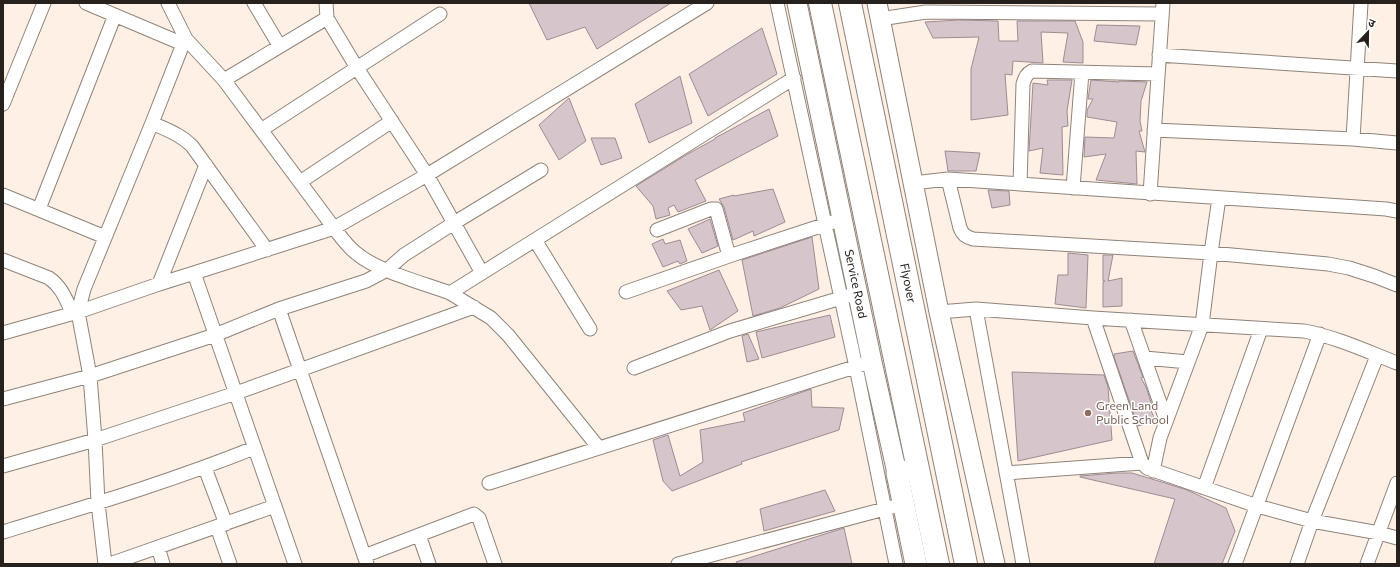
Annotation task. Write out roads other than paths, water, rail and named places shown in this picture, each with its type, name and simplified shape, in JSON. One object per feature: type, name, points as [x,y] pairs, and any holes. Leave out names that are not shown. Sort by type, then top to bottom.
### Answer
[{"type":"highway","points":[[820,3],[907,471],[938,564]]},
{"type":"highway","name":"Flyover","points":[[850,3],[966,564]]},
{"type":"main road","name":"Service Road","points":[[907,471],[894,506],[916,564]]},
{"type":"street","points":[[3,104],[44,3]]},
{"type":"street","points":[[86,3],[185,42]]},
{"type":"street","points":[[168,3],[185,42],[224,80],[349,247],[367,261],[387,270],[450,292],[491,318],[508,335],[599,448]]},
{"type":"street","points":[[254,3],[279,46]]},
{"type":"street","points":[[326,3],[327,18],[427,175],[482,273]]},
{"type":"street","points":[[3,333],[75,313],[159,284],[334,228],[427,175],[707,3]]},
{"type":"street","points":[[626,292],[833,222],[794,78],[777,3]]},
{"type":"street","name":"Service Road","points":[[797,3],[833,222],[864,364],[907,471]]},
{"type":"street","points":[[1353,139],[1361,3]]},
{"type":"street","points":[[995,564],[940,312],[879,11],[926,12],[1062,8],[1163,8],[1150,194]]},
{"type":"street","points":[[262,130],[440,14]]},
{"type":"street","points":[[39,209],[115,15]]},
{"type":"street","points":[[224,80],[327,18]]},
{"type":"street","points":[[75,313],[185,42]]},
{"type":"street","points":[[1159,55],[1397,71]]},
{"type":"street","points":[[1020,184],[1023,84],[1026,76],[1032,71],[1158,74]]},
{"type":"street","points":[[1073,188],[1082,72]]},
{"type":"street","points":[[450,292],[794,78]]},
{"type":"street","points":[[300,182],[392,121]]},
{"type":"street","points":[[152,123],[184,138],[206,165],[267,250]]},
{"type":"street","points":[[1154,130],[1353,139],[1397,143]]},
{"type":"street","points":[[159,284],[206,165]]},
{"type":"street","points":[[3,399],[90,376],[215,335],[279,309],[366,281],[387,270],[404,255],[541,170]]},
{"type":"street","points":[[913,183],[948,179],[1386,209],[1397,211]]},
{"type":"street","points":[[948,179],[960,228],[962,234],[966,238],[1210,253],[1328,264],[1349,268],[1397,285]]},
{"type":"street","points":[[3,195],[105,237]]},
{"type":"street","points":[[1153,471],[1160,438],[1166,420],[1202,325],[1210,253],[1219,198]]},
{"type":"street","points":[[657,230],[711,209],[716,210],[729,256]]},
{"type":"street","points":[[535,240],[590,328]]},
{"type":"street","points":[[3,260],[49,278],[55,282],[75,313],[90,376],[98,504],[105,564]]},
{"type":"street","points":[[194,273],[295,564]]},
{"type":"street","points":[[634,368],[730,331],[849,296]]},
{"type":"street","points":[[3,466],[95,440],[236,393],[474,307]]},
{"type":"street","points":[[279,309],[366,560],[419,535],[474,514],[479,518],[495,564]]},
{"type":"street","points":[[940,312],[976,309],[1304,331],[1320,334],[1397,363]]},
{"type":"street","points":[[976,309],[1023,564]]},
{"type":"street","points":[[1093,318],[1142,463],[1147,468],[1257,506],[1312,521],[1397,538]]},
{"type":"street","points":[[1131,320],[1166,420]]},
{"type":"street","points":[[1204,488],[1261,329]]},
{"type":"street","points":[[1235,564],[1320,334]]},
{"type":"street","points":[[1297,564],[1312,521],[1377,356]]},
{"type":"street","points":[[1145,358],[1188,362]]},
{"type":"street","points":[[489,483],[864,364],[894,506],[896,564]]},
{"type":"street","points":[[3,532],[98,504],[205,468],[254,448]]},
{"type":"street","points":[[1006,473],[1142,463]]},
{"type":"street","points":[[205,468],[230,564]]},
{"type":"street","points":[[1367,564],[1397,483]]},
{"type":"street","points":[[110,564],[275,506]]},
{"type":"street","points":[[678,564],[894,506]]},
{"type":"street","points":[[419,535],[429,564]]},
{"type":"street","points":[[158,547],[164,564]]},
{"type":"place","name":"Green Land Public School","points":[[1088,413]]}]
